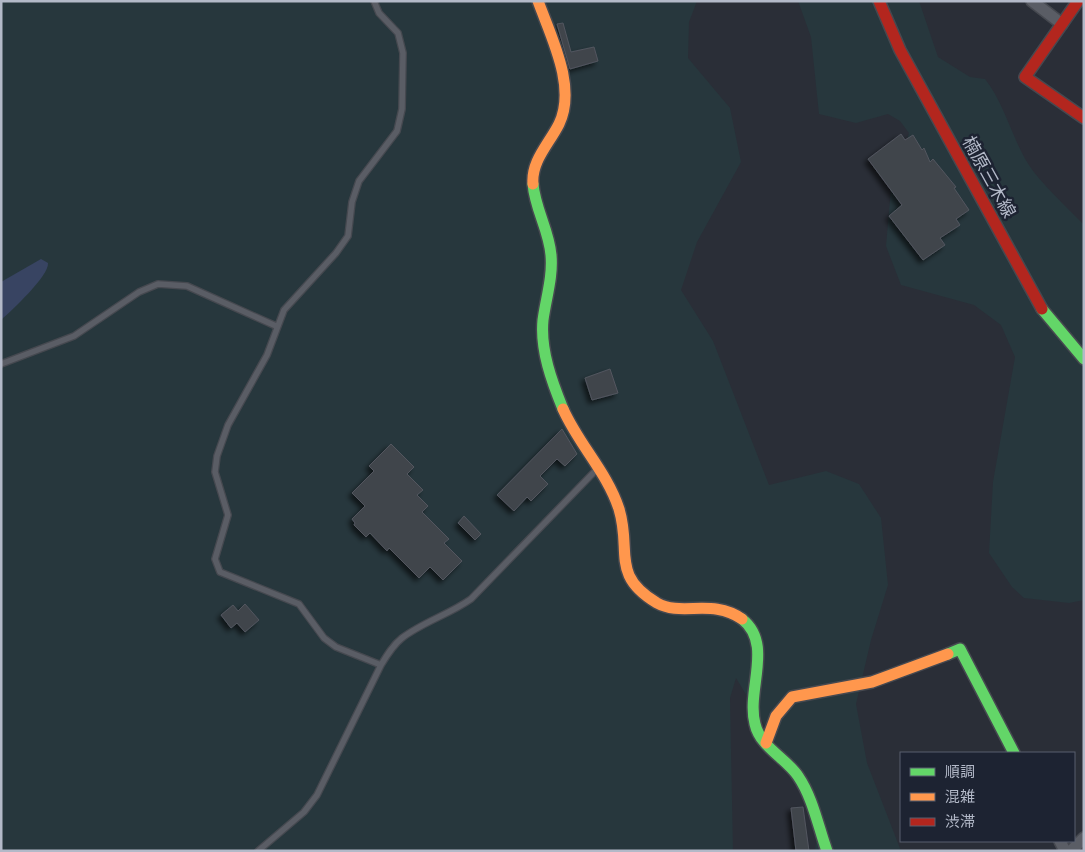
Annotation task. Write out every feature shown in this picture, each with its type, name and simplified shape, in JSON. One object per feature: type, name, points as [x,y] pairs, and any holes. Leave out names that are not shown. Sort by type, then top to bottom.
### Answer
[{"type":"street","points":[[538,1],[555,48],[565,104],[562,118],[534,168],[534,190],[546,228],[552,270],[542,324],[544,347],[564,411],[580,442],[608,483],[624,532],[624,558],[627,573],[652,601],[662,605],[721,607],[735,612],[752,628],[758,653],[753,704],[754,725],[766,743],[794,771],[807,795],[827,851]]},
{"type":"street","name":"楠原三木線","points":[[879,1],[883,14],[904,58],[1043,310],[1084,359]]},
{"type":"street","points":[[1032,1],[1062,24]]},
{"type":"street","points":[[1078,1],[1026,77],[1084,118]]},
{"type":"street","points":[[766,743],[776,716],[792,697],[872,682],[960,649],[1013,752]]},
{"type":"street","points":[[1070,851],[1084,838]]},
{"type":"lane","points":[[374,1],[379,13],[398,34],[403,53],[402,109],[397,131],[359,182],[352,202],[348,236],[284,310],[276,326],[267,355],[228,425],[217,456],[215,472],[228,515],[215,559],[220,572],[299,604],[324,638],[336,647],[381,665]]},
{"type":"lane","points":[[1,364],[74,336],[139,292],[158,284],[187,286],[276,326]]},
{"type":"lane","points":[[258,851],[304,812],[317,795],[381,665],[393,647],[404,636],[456,610],[471,599],[599,468]]},
{"type":"shaded area","points":[[1,1],[697,1],[689,22],[688,58],[730,108],[741,162],[697,242],[681,290],[713,341],[769,485],[826,471],[859,484],[881,518],[888,585],[871,640],[856,704],[867,763],[901,851],[815,851],[819,815],[736,678],[730,698],[733,851],[1,851]]},
{"type":"shaded area","points":[[798,1],[919,1],[938,57],[970,77],[985,79],[992,88],[1021,152],[1032,170],[1084,225],[1084,600],[1069,603],[1024,598],[1012,587],[989,553],[993,482],[1015,357],[1001,325],[974,305],[901,285],[886,246],[891,189],[909,133],[900,121],[888,114],[856,123],[819,114],[811,37]]},
{"type":"water","points":[[41,259],[48,263],[43,276],[29,293],[1,320],[1,282]]},
{"type":"building","points":[[563,23],[571,52],[594,47],[598,61],[570,69],[557,24]]},
{"type":"building","points":[[901,134],[905,140],[913,135],[922,150],[924,148],[930,162],[933,159],[956,187],[954,188],[969,210],[956,219],[960,225],[940,238],[945,245],[923,260],[889,216],[902,205],[868,159]]},
{"type":"building","points":[[610,369],[618,393],[592,400],[585,378]]},
{"type":"building","points":[[562,429],[577,454],[565,466],[557,459],[540,476],[548,484],[531,501],[527,497],[514,511],[497,495]]},
{"type":"building","points":[[391,444],[414,467],[407,474],[423,490],[417,495],[428,506],[422,512],[449,539],[444,543],[462,561],[443,580],[430,567],[419,578],[389,548],[387,551],[370,533],[366,537],[354,525],[355,523],[352,519],[365,506],[352,493],[374,471],[369,466]]},
{"type":"building","points":[[464,516],[481,534],[475,540],[458,523]]},
{"type":"building","points":[[245,604],[259,620],[245,632],[237,623],[231,628],[221,615],[233,605],[238,611]]},
{"type":"building","points":[[803,807],[809,851],[796,851],[791,808]]},
{"type":"traffic: fast","points":[[533,184],[536,202],[548,237],[551,255],[550,279],[543,320],[543,343],[551,377],[563,409]]},
{"type":"traffic: fast","points":[[1042,309],[1084,359]]},
{"type":"traffic: fast","points":[[742,619],[751,629],[756,641],[758,654],[753,711],[755,724],[762,739],[798,776],[811,803],[827,851]]},
{"type":"traffic: fast","points":[[948,654],[960,649],[1013,752]]},
{"type":"traffic: slow","points":[[533,184],[533,176],[538,160],[559,124],[564,110],[565,94],[560,62],[538,1]]},
{"type":"traffic: slow","points":[[563,409],[614,496],[622,524],[625,561],[628,572],[642,593],[667,607],[709,608],[731,613],[742,619]]},
{"type":"traffic: slow","points":[[766,743],[776,716],[792,697],[872,682],[948,654]]},
{"type":"traffic: jam","points":[[879,1],[900,50],[1042,309]]},
{"type":"traffic: jam","points":[[1078,1],[1025,77],[1084,118]]}]
